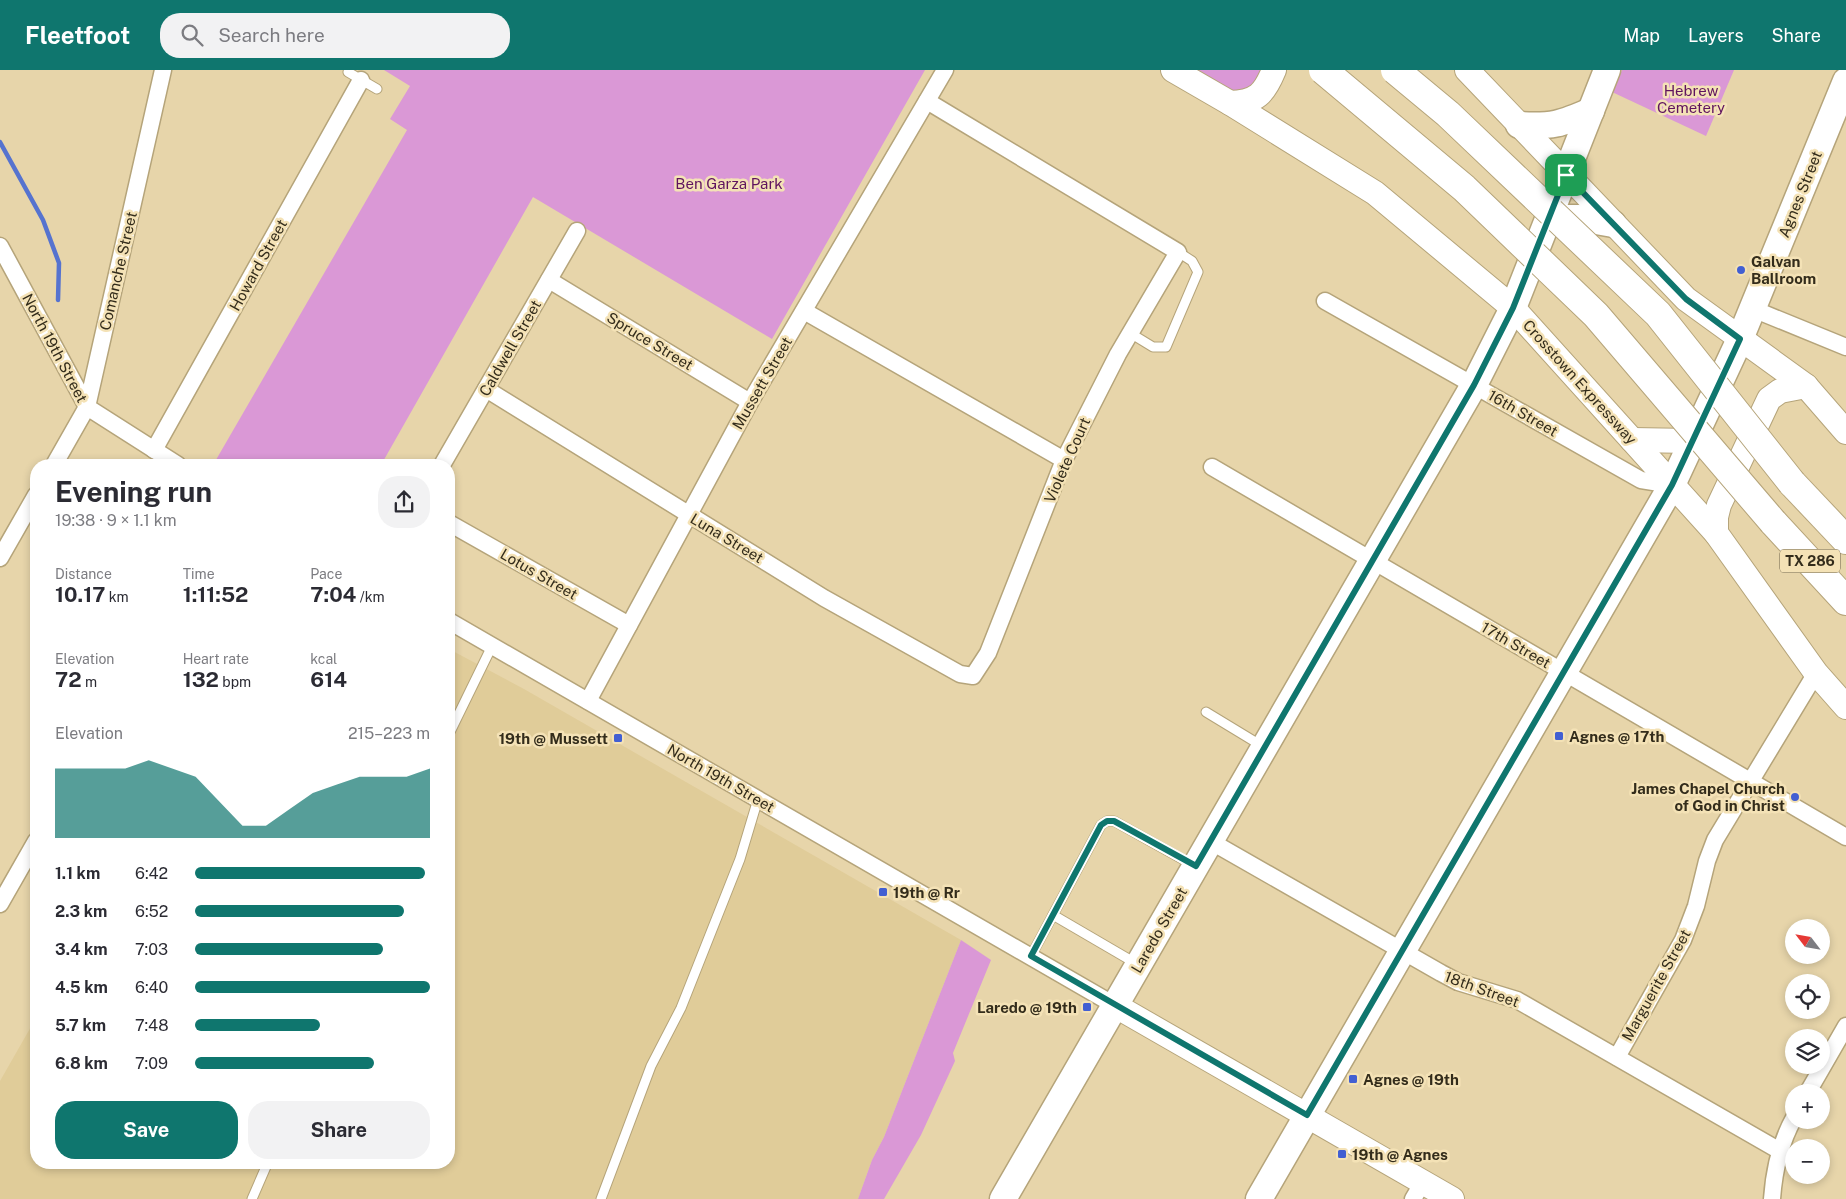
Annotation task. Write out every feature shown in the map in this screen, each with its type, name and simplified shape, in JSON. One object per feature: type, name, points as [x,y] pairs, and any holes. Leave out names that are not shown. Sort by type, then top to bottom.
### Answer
[{"type":"highway","name":"TX 286","points":[[1323,70],[1464,188],[1596,315],[1773,522],[1846,601]]},
{"type":"highway","name":"TX 286","points":[[1395,70],[1448,114],[1658,314],[1792,483],[1846,540]]},
{"type":"main road","name":"Crosstown Expressway","points":[[1173,70],[1375,193],[1513,308],[1716,533],[1816,673],[1846,707]]},
{"type":"main road","points":[[1230,103],[1246,102],[1257,97],[1267,87],[1274,70]]},
{"type":"main road","points":[[1467,70],[1686,299],[1806,386],[1846,432]]},
{"type":"main road","name":"Laredo Street","points":[[1003,1199],[1474,385],[1513,308],[1607,70]]},
{"type":"main road","name":"Agnes Street","points":[[1259,1199],[1672,485],[1753,309],[1846,81]]},
{"type":"main road","points":[[1519,125],[1542,127],[1560,124],[1591,111]]},
{"type":"main road","points":[[1548,218],[1579,218],[1613,224]]},
{"type":"main road","points":[[1716,533],[1716,517],[1719,504],[1769,399],[1780,391],[1806,386]]},
{"type":"main road","points":[[1632,440],[1692,441]]},
{"type":"main road","points":[[1116,1006],[1307,1115],[1418,1190],[1452,1199]]},
{"type":"street","name":"Comanche Street","points":[[57,459],[87,407],[163,70]]},
{"type":"street","name":"Mussett Street","points":[[588,701],[750,402],[946,70]]},
{"type":"street","name":"Howard Street","points":[[154,450],[355,76]]},
{"type":"street","points":[[927,101],[1178,252]]},
{"type":"street","name":"Caldwell Street","points":[[445,459],[577,231]]},
{"type":"street","name":"North 19th Street","points":[[0,246],[87,407],[168,459]]},
{"type":"street","name":"Violete Court","points":[[973,676],[988,653],[1064,460],[1118,354],[1178,252]]},
{"type":"street","name":"Spruce Street","points":[[549,280],[750,402]]},
{"type":"street","name":"16th Street","points":[[1325,301],[1641,480],[1672,485]]},
{"type":"street","points":[[1753,309],[1846,347]]},
{"type":"street","points":[[804,311],[1064,460]]},
{"type":"street","name":"Luna Street","points":[[486,389],[824,598],[960,674],[973,676]]},
{"type":"street","name":"17th Street","points":[[1212,467],[1846,837]]},
{"type":"street","points":[[0,558],[30,506]]},
{"type":"street","name":"Lotus Street","points":[[455,526],[629,625]]},
{"type":"street","name":"North 19th Street","points":[[455,624],[1116,1006]]},
{"type":"street","name":"Marguerite Street","points":[[1617,1057],[1683,940],[1696,906],[1707,861],[1715,840],[1816,673]]},
{"type":"street","name":"18th Street","points":[[1210,841],[1402,952],[1458,982],[1517,1000],[1780,1151]]},
{"type":"street","points":[[0,904],[30,852]]},
{"type":"street","points":[[1813,1084],[1846,1026]]},
{"type":"street","points":[[1772,1199],[1774,1173],[1780,1151],[1789,1129]]},
{"type":"lane","points":[[355,76],[377,89]]},
{"type":"lane","points":[[1130,333],[1153,347],[1166,347],[1198,272],[1192,261],[1178,252]]},
{"type":"lane","points":[[455,722],[492,646]]},
{"type":"lane","points":[[1206,712],[1264,748]]},
{"type":"lane","points":[[600,1199],[651,1066],[685,999],[740,859],[758,799]]},
{"type":"lane","points":[[1031,956],[1101,825],[1107,821],[1114,821],[1196,866]]},
{"type":"lane","points":[[1053,915],[1139,965]]},
{"type":"lane","points":[[252,1199],[265,1169]]},
{"type":"shaded area","points":[[455,652],[524,689],[961,940],[858,1199],[0,1199],[0,1081],[30,1028],[30,1169],[455,1169]]},
{"type":"green space","name":"Ben Garza Park","points":[[384,70],[925,70],[772,339],[533,197],[384,459],[216,459],[407,130],[390,119],[410,86]]},
{"type":"green space","points":[[1191,70],[1265,70],[1256,83],[1232,94]]},
{"type":"green space","name":"Hebrew Cemetery","points":[[1622,70],[1734,70],[1706,136],[1612,92]]},
{"type":"green space","points":[[961,940],[991,960],[953,1053],[955,1061],[921,1135],[884,1199],[858,1199],[872,1160],[884,1137]]},
{"type":"waterway","points":[[0,142],[43,220],[59,263],[58,300]]},
{"type":"place","name":"Galvan Ballroom","points":[[1741,270]]},
{"type":"place","name":"Agnes @ 17th","points":[[1559,736]]},
{"type":"place","name":"19th @ Mussett","points":[[618,738]]},
{"type":"place","name":"James Chapel Church of God in Christ","points":[[1795,797]]},
{"type":"place","name":"19th @ Rr","points":[[883,892]]},
{"type":"place","name":"Laredo @ 19th","points":[[1087,1007]]},
{"type":"place","name":"Agnes @ 19th","points":[[1353,1079]]},
{"type":"place","name":"19th @ Agnes","points":[[1342,1154]]},
{"type":"route","points":[[1566,175],[1686,299],[1740,339],[1672,485],[1307,1115],[1031,956],[1104,822],[1114,821],[1196,866],[1474,385],[1513,308],[1566,175]]}]
